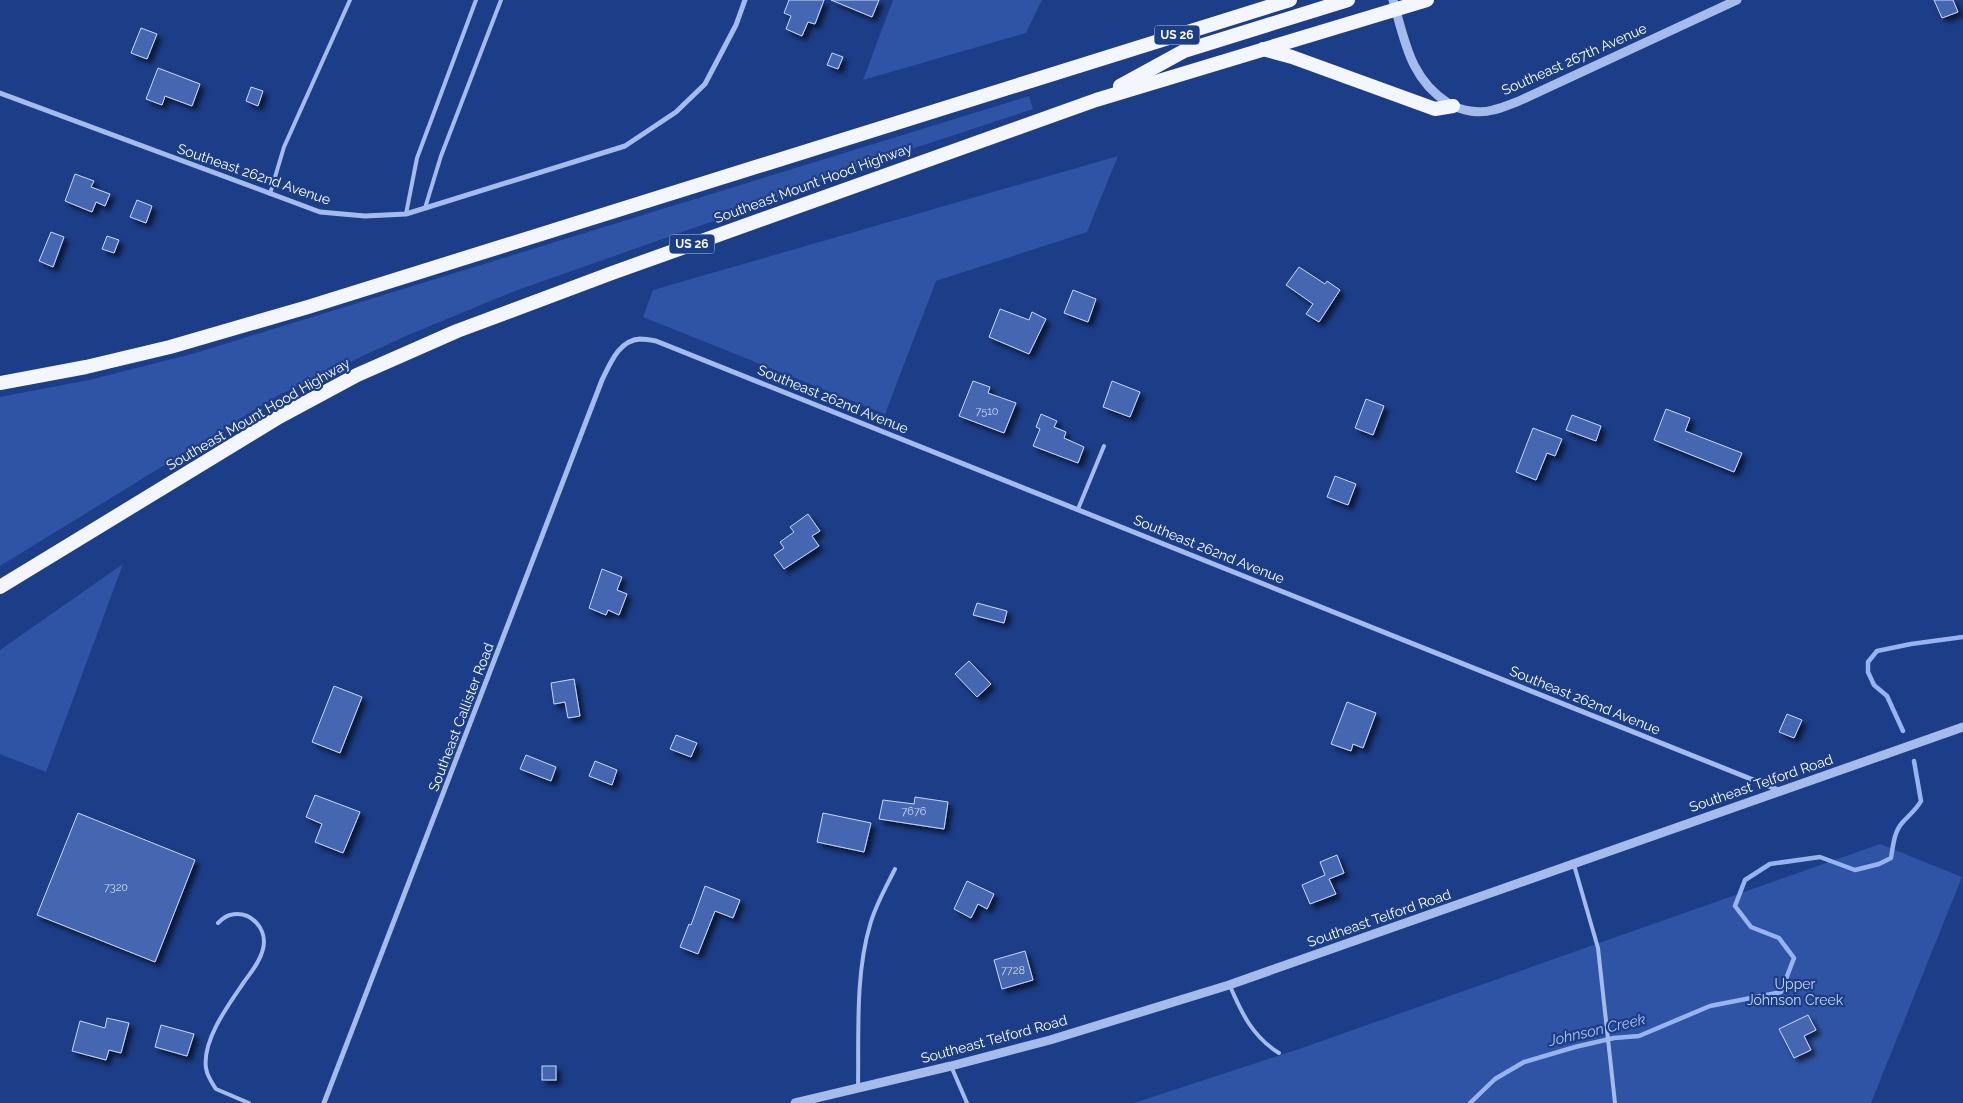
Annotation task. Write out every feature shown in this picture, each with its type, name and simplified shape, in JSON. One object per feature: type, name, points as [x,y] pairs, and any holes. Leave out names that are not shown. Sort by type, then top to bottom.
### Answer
[{"type":"highway","name":"Southeast Mount Hood Highway","points":[[0,383],[86,367],[170,347],[299,309],[1290,0]]},
{"type":"highway","points":[[1096,100],[1184,51],[1348,0]]},
{"type":"highway","name":"Southeast Mount Hood Highway","points":[[0,587],[279,417],[357,375],[405,353],[567,289],[1096,100],[1262,49],[1398,3],[1427,0]]},
{"type":"highway","points":[[1262,49],[1292,57],[1435,109],[1453,106]]},
{"type":"street","name":"Southeast 262nd Avenue","points":[[0,93],[320,212],[365,216],[406,214],[625,146],[648,132],[676,112],[705,84],[736,25],[745,0]]},
{"type":"street","name":"Southeast 267th Avenue","points":[[1398,3],[1416,70],[1424,84],[1436,95],[1453,106],[1465,110],[1492,110],[1519,101],[1737,0]]},
{"type":"street","name":"Southeast 262nd Avenue","points":[[627,343],[638,339],[656,341],[1781,791]]},
{"type":"street","name":"Southeast Callister Road","points":[[324,1103],[602,380],[615,354],[627,343]]},
{"type":"street","name":"Southeast Telford Road","points":[[795,1103],[1050,1040],[1229,985],[1963,727]]},
{"type":"lane","points":[[270,194],[284,147],[350,0]]},
{"type":"lane","points":[[406,214],[417,158],[476,0]]},
{"type":"lane","points":[[425,208],[441,156],[501,0]]},
{"type":"lane","points":[[1078,509],[1104,446]]},
{"type":"lane","points":[[1574,864],[1598,948],[1615,1103]]},
{"type":"lane","points":[[858,1088],[860,996],[865,946],[876,909],[895,869]]},
{"type":"lane","points":[[218,923],[230,915],[246,914],[256,921],[262,935],[263,948],[256,965],[222,1014],[212,1038],[206,1068],[216,1089],[249,1103]]},
{"type":"lane","points":[[1229,985],[1239,1008],[1254,1034],[1279,1053]]},
{"type":"lane","points":[[951,1066],[967,1103]]},
{"type":"green space","points":[[893,0],[1042,0],[1026,33],[863,80]]},
{"type":"green space","points":[[1029,96],[1033,109],[866,164],[722,218],[515,291],[408,335],[279,395],[0,566],[0,397],[89,380],[192,354]]},
{"type":"green space","points":[[1118,156],[1087,232],[936,281],[885,414],[643,317],[653,290]]},
{"type":"green space","points":[[123,564],[46,772],[0,754],[0,650]]},
{"type":"green space","name":"Upper Johnson Creek","points":[[1880,844],[1962,877],[1871,1103],[1134,1103],[1299,1049]]},
{"type":"building","points":[[789,0],[824,0],[815,24],[808,22],[802,36],[786,29],[791,16],[784,13]]},
{"type":"building","points":[[831,0],[879,0],[872,17]]},
{"type":"building","points":[[1934,0],[1953,0],[1958,12],[1942,18]]},
{"type":"building","points":[[141,28],[157,34],[147,59],[131,53]]},
{"type":"building","points":[[832,53],[843,57],[838,69],[827,65]]},
{"type":"building","points":[[158,68],[200,84],[192,106],[165,96],[162,105],[146,99]]},
{"type":"building","points":[[251,87],[263,91],[258,106],[246,101]]},
{"type":"building","points":[[75,174],[94,181],[91,187],[110,194],[105,206],[96,202],[92,212],[65,201]]},
{"type":"building","points":[[137,200],[152,206],[146,223],[130,217]]},
{"type":"building","points":[[51,232],[64,237],[53,267],[39,261]]},
{"type":"building","points":[[107,236],[119,240],[114,253],[102,249]]},
{"type":"building","points":[[1299,267],[1325,284],[1327,281],[1340,290],[1319,322],[1306,314],[1313,304],[1286,285]]},
{"type":"building","points":[[1073,290],[1096,299],[1088,322],[1064,313]]},
{"type":"building","points":[[1000,309],[1029,320],[1032,312],[1046,319],[1029,354],[989,337]]},
{"type":"building","points":[[973,381],[990,387],[988,393],[1016,403],[1004,433],[959,416]]},
{"type":"building","points":[[1112,381],[1140,392],[1130,417],[1103,407]]},
{"type":"building","points":[[1366,399],[1384,406],[1373,435],[1355,428]]},
{"type":"building","points":[[1666,409],[1690,418],[1685,431],[1742,453],[1734,472],[1654,440]]},
{"type":"building","points":[[1041,414],[1057,421],[1054,427],[1066,432],[1064,438],[1084,447],[1078,463],[1033,446],[1040,429],[1036,427]]},
{"type":"building","points":[[1572,415],[1601,426],[1596,441],[1566,430]]},
{"type":"building","points":[[1533,428],[1562,439],[1555,456],[1547,453],[1536,480],[1516,472]]},
{"type":"building","points":[[1335,476],[1356,484],[1348,505],[1327,497]]},
{"type":"building","points":[[808,514],[820,531],[812,536],[819,546],[784,569],[774,555],[784,548],[780,542],[794,532],[790,527]]},
{"type":"building","points":[[602,569],[622,577],[617,590],[627,594],[619,615],[608,610],[606,615],[589,608]]},
{"type":"building","points":[[977,603],[1007,611],[1004,623],[973,615]]},
{"type":"building","points":[[969,661],[991,684],[977,697],[955,674]]},
{"type":"building","points":[[574,679],[580,716],[568,718],[565,702],[554,704],[551,683]]},
{"type":"building","points":[[334,686],[362,697],[340,753],[312,742]]},
{"type":"building","points":[[1347,702],[1376,713],[1363,748],[1353,744],[1351,751],[1331,744]]},
{"type":"building","points":[[1787,714],[1802,720],[1794,738],[1779,732]]},
{"type":"building","points":[[676,735],[697,743],[691,757],[670,749]]},
{"type":"building","points":[[526,755],[556,767],[551,781],[520,769]]},
{"type":"building","points":[[595,761],[617,770],[612,785],[589,776]]},
{"type":"building","points":[[315,795],[360,812],[343,853],[315,842],[322,824],[306,817]]},
{"type":"building","points":[[915,797],[948,802],[944,829],[879,819],[883,800],[914,804]]},
{"type":"building","points":[[78,813],[195,860],[155,962],[37,915]]},
{"type":"building","points":[[823,813],[871,823],[864,852],[817,842]]},
{"type":"building","points":[[1337,855],[1344,873],[1329,879],[1336,894],[1310,904],[1302,885],[1325,875],[1320,862]]},
{"type":"building","points":[[967,881],[994,894],[987,909],[978,904],[971,918],[954,909]]},
{"type":"building","points":[[705,886],[740,900],[733,918],[715,911],[698,954],[680,947],[689,924],[691,925]]},
{"type":"building","points":[[1025,951],[1033,980],[1002,989],[994,960]]},
{"type":"building","points":[[1808,1015],[1816,1030],[1804,1036],[1811,1050],[1794,1058],[1779,1029]]},
{"type":"building","points":[[107,1018],[129,1023],[121,1053],[109,1050],[106,1060],[72,1051],[80,1021],[105,1028]]},
{"type":"building","points":[[161,1025],[194,1034],[187,1056],[155,1047]]},
{"type":"building","points":[[542,1066],[556,1066],[556,1080],[542,1080]]},
{"type":"waterway","name":"Johnson Creek","points":[[1903,731],[1887,696],[1874,685],[1868,672],[1868,662],[1877,651],[1963,637]]},
{"type":"waterway","name":"Johnson Creek","points":[[1470,1103],[1495,1079],[1524,1062],[1614,1038],[1639,1036],[1710,1006],[1781,992],[1794,958],[1779,938],[1751,927],[1735,906],[1745,880],[1770,864],[1820,857],[1855,870],[1879,864],[1891,858],[1897,831],[1921,801],[1914,761]]}]
